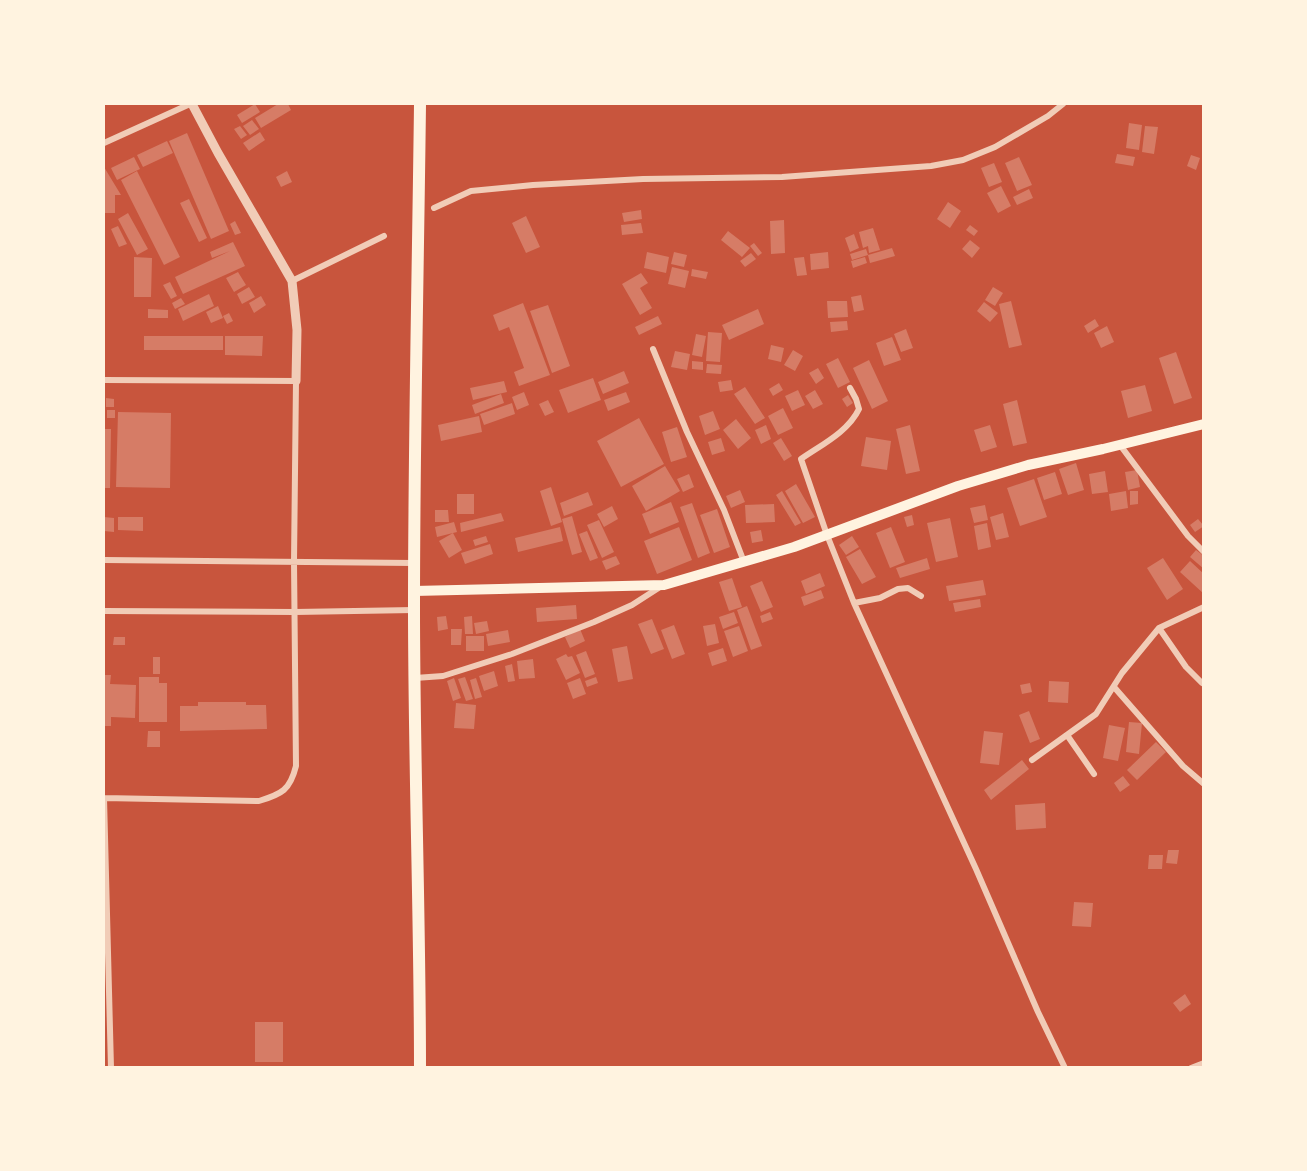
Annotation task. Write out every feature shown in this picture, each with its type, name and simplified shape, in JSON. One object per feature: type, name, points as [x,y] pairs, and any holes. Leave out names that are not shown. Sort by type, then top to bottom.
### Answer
[{"type":"highway","points":[[420,104],[414,563],[420,1068]]},
{"type":"main road","points":[[414,591],[664,585],[826,535],[958,486],[1028,465],[1203,424]]},
{"type":"street","points":[[104,143],[191,104],[292,281],[297,330],[294,562],[296,766],[292,782],[279,795],[260,801],[104,798],[111,1068]]},
{"type":"street","points":[[434,208],[471,191],[533,185],[644,179],[782,177],[931,166],[963,160],[995,147],[1048,116],[1063,104]]},
{"type":"street","points":[[292,281],[384,236]]},
{"type":"street","points":[[653,349],[687,432],[724,510],[744,562]]},
{"type":"street","points":[[104,380],[296,381]]},
{"type":"street","points":[[849,388],[856,399],[859,409],[857,414],[837,434],[801,459],[826,535],[854,603],[1065,1068]]},
{"type":"street","points":[[1120,445],[1188,536],[1203,552]]},
{"type":"street","points":[[104,560],[414,563]]},
{"type":"street","points":[[415,678],[443,676],[512,654],[613,614],[664,585]]},
{"type":"street","points":[[854,603],[880,598],[898,589],[908,588],[921,596]]},
{"type":"street","points":[[1032,760],[1096,714],[1140,649],[1159,628],[1203,607]]},
{"type":"street","points":[[104,611],[414,610]]},
{"type":"street","points":[[1159,628],[1186,667],[1202,683]]},
{"type":"street","points":[[1113,687],[1183,766],[1203,784]]},
{"type":"street","points":[[1067,735],[1095,774]]},
{"type":"street","points":[[1191,1068],[1203,1063]]},
{"type":"building","points":[[255,104],[260,112],[242,123],[237,115]]},
{"type":"building","points":[[278,104],[288,104],[291,110],[261,128],[255,118]]},
{"type":"building","points":[[252,120],[259,129],[250,135],[243,126]]},
{"type":"building","points":[[1129,123],[1142,125],[1139,150],[1126,148]]},
{"type":"building","points":[[240,126],[247,135],[241,139],[234,129]]},
{"type":"building","points":[[1145,126],[1158,127],[1154,154],[1142,152]]},
{"type":"building","points":[[260,132],[265,140],[249,151],[243,143]]},
{"type":"building","points":[[187,133],[229,231],[211,239],[169,141]]},
{"type":"building","points":[[167,141],[173,153],[143,167],[137,155]]},
{"type":"building","points":[[1117,154],[1135,157],[1133,166],[1115,163]]},
{"type":"building","points":[[1191,155],[1200,158],[1196,170],[1187,166]]},
{"type":"building","points":[[134,157],[140,169],[117,180],[111,168]]},
{"type":"building","points":[[1019,157],[1032,185],[1017,191],[1005,163]]},
{"type":"building","points":[[994,163],[1002,182],[989,187],[981,168]]},
{"type":"building","points":[[104,167],[121,195],[115,195],[115,213],[104,213]]},
{"type":"building","points":[[137,171],[180,257],[164,265],[121,180]]},
{"type":"building","points":[[287,171],[292,182],[281,187],[276,177]]},
{"type":"building","points":[[1001,186],[1011,206],[998,213],[987,193]]},
{"type":"building","points":[[1029,189],[1033,198],[1017,205],[1013,197]]},
{"type":"building","points":[[189,199],[207,238],[199,242],[180,203]]},
{"type":"building","points":[[948,202],[961,211],[950,228],[937,219]]},
{"type":"building","points":[[641,210],[642,219],[624,222],[622,213]]},
{"type":"building","points":[[128,213],[148,249],[137,255],[118,219]]},
{"type":"building","points":[[526,216],[540,247],[526,253],[512,223]]},
{"type":"building","points":[[784,220],[785,253],[771,254],[770,221]]},
{"type":"building","points":[[235,221],[241,233],[235,235],[230,224]]},
{"type":"building","points":[[641,223],[643,233],[622,235],[621,225]]},
{"type":"building","points":[[970,225],[978,231],[974,236],[966,230]]},
{"type":"building","points":[[118,226],[127,244],[119,247],[111,229]]},
{"type":"building","points":[[873,228],[880,250],[869,253],[868,246],[863,248],[859,232]]},
{"type":"building","points":[[728,231],[750,248],[742,257],[721,240]]},
{"type":"building","points":[[854,234],[859,248],[850,252],[845,238]]},
{"type":"building","points":[[970,240],[980,248],[972,258],[962,249]]},
{"type":"building","points":[[233,242],[245,266],[183,294],[175,277],[230,251],[212,258],[210,252]]},
{"type":"building","points":[[754,243],[762,253],[758,256],[750,246]]},
{"type":"building","points":[[892,248],[895,256],[870,263],[868,255]]},
{"type":"building","points":[[866,249],[868,255],[852,260],[850,254]]},
{"type":"building","points":[[647,252],[669,257],[666,273],[644,268]]},
{"type":"building","points":[[674,252],[687,255],[684,267],[671,264]]},
{"type":"building","points":[[828,252],[829,268],[811,270],[810,254]]},
{"type":"building","points":[[751,253],[756,259],[745,267],[740,261]]},
{"type":"building","points":[[134,257],[152,258],[151,297],[134,297]]},
{"type":"building","points":[[804,257],[807,275],[797,276],[794,258]]},
{"type":"building","points":[[865,257],[867,263],[853,268],[851,261]]},
{"type":"building","points":[[672,267],[689,271],[685,288],[668,284]]},
{"type":"building","points":[[692,269],[708,272],[706,279],[691,276]]},
{"type":"building","points":[[238,272],[246,285],[234,292],[226,278]]},
{"type":"building","points":[[641,273],[648,283],[640,288],[652,308],[640,315],[622,284]]},
{"type":"building","points":[[170,282],[177,296],[171,299],[163,285]]},
{"type":"building","points":[[249,287],[255,297],[242,304],[237,294]]},
{"type":"building","points":[[993,287],[1003,293],[995,306],[985,300]]},
{"type":"building","points":[[209,294],[214,306],[183,321],[178,309]]},
{"type":"building","points":[[861,295],[864,310],[854,312],[851,297]]},
{"type":"building","points":[[261,296],[266,305],[254,313],[249,303]]},
{"type":"building","points":[[181,298],[185,304],[175,309],[172,303]]},
{"type":"building","points":[[827,301],[847,301],[848,317],[828,318]]},
{"type":"building","points":[[1011,301],[1022,345],[1009,348],[999,304]]},
{"type":"building","points":[[984,302],[998,313],[990,322],[977,311]]},
{"type":"building","points":[[523,303],[550,375],[519,386],[514,372],[524,368],[509,327],[499,331],[493,315]]},
{"type":"building","points":[[548,305],[570,366],[552,373],[530,311]]},
{"type":"building","points":[[218,306],[223,318],[211,323],[206,312]]},
{"type":"building","points":[[148,309],[168,310],[168,318],[148,318]]},
{"type":"building","points":[[758,309],[764,324],[729,340],[722,325]]},
{"type":"building","points":[[229,313],[233,321],[227,324],[223,316]]},
{"type":"building","points":[[658,316],[662,324],[639,335],[635,327]]},
{"type":"building","points":[[1095,319],[1099,326],[1088,333],[1084,326]]},
{"type":"building","points":[[847,321],[848,330],[831,332],[830,322]]},
{"type":"building","points":[[1107,326],[1114,342],[1101,348],[1094,333]]},
{"type":"building","points":[[906,329],[913,348],[901,352],[894,334]]},
{"type":"building","points":[[708,332],[722,333],[720,362],[706,361]]},
{"type":"building","points":[[696,334],[706,336],[702,357],[692,355]]},
{"type":"building","points":[[144,336],[223,336],[223,350],[144,350]]},
{"type":"building","points":[[225,336],[263,336],[262,356],[225,355]]},
{"type":"building","points":[[892,337],[901,360],[884,366],[876,343]]},
{"type":"building","points":[[771,345],[784,348],[781,362],[768,359]]},
{"type":"building","points":[[793,350],[803,356],[795,371],[784,365]]},
{"type":"building","points":[[675,351],[690,354],[687,370],[671,367]]},
{"type":"building","points":[[1176,352],[1192,398],[1174,404],[1159,358]]},
{"type":"building","points":[[838,358],[850,382],[838,388],[826,364]]},
{"type":"building","points":[[869,360],[888,401],[872,409],[853,368]]},
{"type":"building","points":[[692,361],[703,362],[703,370],[692,369]]},
{"type":"building","points":[[707,364],[722,365],[721,374],[706,373]]},
{"type":"building","points":[[818,368],[824,378],[816,384],[809,373]]},
{"type":"building","points":[[624,371],[629,383],[603,394],[598,382]]},
{"type":"building","points":[[593,378],[601,400],[568,413],[559,390]]},
{"type":"building","points":[[731,380],[733,390],[720,392],[718,382]]},
{"type":"building","points":[[504,381],[507,392],[473,400],[470,388]]},
{"type":"building","points":[[779,383],[783,390],[773,396],[769,389]]},
{"type":"building","points":[[1145,385],[1152,411],[1128,418],[1121,391]]},
{"type":"building","points":[[745,387],[765,418],[755,424],[734,394]]},
{"type":"building","points":[[798,390],[805,405],[792,411],[785,396]]},
{"type":"building","points":[[815,390],[823,404],[813,409],[805,396]]},
{"type":"building","points":[[524,392],[529,405],[517,410],[512,397]]},
{"type":"building","points":[[626,392],[630,402],[608,411],[604,400]]},
{"type":"building","points":[[501,394],[504,403],[475,414],[472,405]]},
{"type":"building","points":[[848,395],[853,403],[847,407],[842,399]]},
{"type":"building","points":[[106,398],[114,399],[114,407],[106,407]]},
{"type":"building","points":[[548,400],[554,412],[545,416],[539,404]]},
{"type":"building","points":[[1017,400],[1027,443],[1013,446],[1003,404]]},
{"type":"building","points":[[512,403],[515,414],[484,425],[480,414]]},
{"type":"building","points":[[783,408],[793,428],[778,435],[768,416]]},
{"type":"building","points":[[107,410],[115,410],[115,418],[107,418]]},
{"type":"building","points":[[713,411],[720,429],[705,435],[699,416]]},
{"type":"building","points":[[118,412],[171,413],[170,488],[116,487]]},
{"type":"building","points":[[479,416],[482,432],[441,441],[438,425]]},
{"type":"building","points":[[639,418],[664,464],[621,487],[597,441]]},
{"type":"building","points":[[736,419],[751,438],[738,449],[723,430]]},
{"type":"building","points":[[766,425],[771,439],[761,444],[755,430]]},
{"type":"building","points":[[910,425],[920,471],[906,474],[896,429]]},
{"type":"building","points":[[990,425],[997,447],[981,452],[974,430]]},
{"type":"building","points":[[677,427],[687,457],[671,462],[662,432]]},
{"type":"building","points":[[104,429],[111,429],[110,488],[104,488]]},
{"type":"building","points":[[866,437],[891,441],[887,470],[861,466]]},
{"type":"building","points":[[721,438],[725,451],[712,455],[708,442]]},
{"type":"building","points":[[781,438],[792,456],[784,461],[773,443]]},
{"type":"building","points":[[1076,463],[1084,490],[1068,495],[1059,469]]},
{"type":"building","points":[[665,466],[680,491],[646,511],[632,486]]},
{"type":"building","points":[[1137,470],[1140,487],[1128,490],[1125,472]]},
{"type":"building","points":[[1105,471],[1108,492],[1092,494],[1089,474]]},
{"type":"building","points":[[1055,472],[1062,494],[1044,500],[1037,478]]},
{"type":"building","points":[[689,474],[694,487],[683,492],[677,479]]},
{"type":"building","points":[[1034,479],[1047,517],[1020,526],[1007,488]]},
{"type":"building","points":[[796,484],[815,517],[803,523],[785,491]]},
{"type":"building","points":[[551,487],[562,522],[551,526],[540,491]]},
{"type":"building","points":[[740,490],[745,502],[731,508],[726,496]]},
{"type":"building","points":[[782,491],[801,523],[795,526],[776,495]]},
{"type":"building","points":[[1126,491],[1128,508],[1111,511],[1109,494]]},
{"type":"building","points":[[1130,491],[1138,491],[1138,504],[1130,505]]},
{"type":"building","points":[[588,492],[593,505],[564,516],[560,503]]},
{"type":"building","points":[[457,494],[474,494],[474,514],[457,514]]},
{"type":"building","points":[[671,502],[679,522],[650,534],[642,514]]},
{"type":"building","points":[[692,503],[710,553],[698,558],[680,507]]},
{"type":"building","points":[[774,504],[775,522],[746,523],[745,505]]},
{"type":"building","points":[[985,505],[988,520],[974,523],[970,508]]},
{"type":"building","points":[[612,506],[618,519],[604,527],[597,514]]},
{"type":"building","points":[[717,509],[730,547],[714,553],[700,515]]},
{"type":"building","points":[[435,510],[448,510],[449,522],[435,522]]},
{"type":"building","points":[[501,513],[504,521],[461,532],[460,523]]},
{"type":"building","points":[[1003,513],[1009,537],[996,540],[990,517]]},
{"type":"building","points":[[912,515],[914,525],[907,527],[904,517]]},
{"type":"building","points":[[572,516],[582,552],[572,555],[562,519]]},
{"type":"building","points":[[104,517],[114,518],[114,532],[104,531]]},
{"type":"building","points":[[118,517],[143,517],[143,531],[118,530]]},
{"type":"building","points":[[950,518],[958,557],[936,562],[927,523]]},
{"type":"building","points":[[1198,519],[1204,526],[1195,532],[1190,525]]},
{"type":"building","points":[[599,520],[614,552],[602,558],[587,525]]},
{"type":"building","points":[[454,522],[457,532],[437,537],[435,527]]},
{"type":"building","points":[[987,523],[991,547],[978,550],[974,526]]},
{"type":"building","points":[[560,527],[563,541],[518,552],[515,538]]},
{"type":"building","points":[[679,527],[692,560],[657,574],[644,541]]},
{"type":"building","points":[[891,527],[905,562],[890,568],[876,533]]},
{"type":"building","points":[[761,530],[763,541],[752,543],[750,532]]},
{"type":"building","points":[[587,531],[598,558],[590,561],[579,534]]},
{"type":"building","points":[[453,533],[462,550],[449,558],[439,541]]},
{"type":"building","points":[[486,536],[488,542],[475,546],[473,540]]},
{"type":"building","points":[[852,536],[859,547],[846,555],[839,545]]},
{"type":"building","points":[[490,544],[493,554],[465,564],[461,553]]},
{"type":"building","points":[[860,549],[876,577],[862,584],[846,557]]},
{"type":"building","points":[[1196,550],[1204,556],[1204,569],[1190,557]]},
{"type":"building","points":[[616,556],[620,564],[606,570],[602,561]]},
{"type":"building","points":[[927,558],[930,569],[900,578],[896,568]]},
{"type":"building","points":[[1163,558],[1183,589],[1167,600],[1147,568]]},
{"type":"building","points":[[1190,561],[1204,574],[1204,594],[1180,572]]},
{"type":"building","points":[[820,573],[825,586],[806,594],[801,581]]},
{"type":"building","points":[[732,578],[742,607],[729,611],[719,582]]},
{"type":"building","points":[[983,580],[986,595],[949,601],[946,586]]},
{"type":"building","points":[[762,581],[773,607],[761,612],[750,586]]},
{"type":"building","points":[[821,590],[824,598],[804,606],[801,597]]},
{"type":"building","points":[[980,599],[981,607],[955,612],[953,603]]},
{"type":"building","points":[[576,605],[577,619],[537,622],[536,608]]},
{"type":"building","points":[[747,606],[762,646],[751,650],[737,610]]},
{"type":"building","points":[[734,612],[738,623],[723,629],[719,617]]},
{"type":"building","points":[[770,612],[773,619],[762,623],[760,616]]},
{"type":"building","points":[[446,616],[448,629],[438,631],[437,617]]},
{"type":"building","points":[[472,616],[473,634],[465,634],[464,617]]},
{"type":"building","points":[[652,619],[664,649],[651,654],[638,624]]},
{"type":"building","points":[[487,621],[489,631],[476,634],[474,623]]},
{"type":"building","points":[[715,624],[719,643],[707,646],[703,626]]},
{"type":"building","points":[[674,625],[685,654],[672,659],[661,630]]},
{"type":"building","points":[[739,626],[748,651],[733,657],[724,631]]},
{"type":"building","points":[[451,629],[462,629],[461,645],[451,645]]},
{"type":"building","points":[[580,629],[585,641],[570,648],[565,637]]},
{"type":"building","points":[[508,630],[510,642],[488,646],[486,634]]},
{"type":"building","points":[[466,636],[484,636],[484,651],[466,651]]},
{"type":"building","points":[[114,637],[125,637],[125,645],[113,645]]},
{"type":"building","points":[[627,646],[633,679],[618,682],[612,649]]},
{"type":"building","points":[[723,648],[727,661],[712,666],[708,653]]},
{"type":"building","points":[[586,651],[595,674],[585,678],[576,655]]},
{"type":"building","points":[[566,654],[568,657],[572,656],[580,673],[566,680],[556,659]]},
{"type":"building","points":[[153,657],[160,657],[160,674],[153,674]]},
{"type":"building","points":[[533,659],[535,678],[519,679],[517,661]]},
{"type":"building","points":[[512,664],[515,681],[508,682],[505,666]]},
{"type":"building","points":[[494,671],[498,686],[484,691],[479,676]]},
{"type":"building","points":[[104,675],[111,675],[110,684],[136,685],[135,718],[111,717],[111,726],[104,726]]},
{"type":"building","points":[[139,677],[159,677],[159,683],[167,683],[167,722],[139,722]]},
{"type":"building","points":[[465,677],[473,699],[466,701],[458,679]]},
{"type":"building","points":[[596,677],[598,683],[587,687],[585,681]]},
{"type":"building","points":[[454,678],[461,698],[453,701],[447,681]]},
{"type":"building","points":[[476,678],[482,697],[475,699],[470,680]]},
{"type":"building","points":[[580,678],[586,694],[573,699],[567,683]]},
{"type":"building","points":[[1049,681],[1069,682],[1068,703],[1048,702]]},
{"type":"building","points":[[1030,683],[1032,692],[1022,694],[1020,685]]},
{"type":"building","points":[[198,702],[246,702],[246,705],[266,705],[267,729],[180,731],[180,706],[198,706]]},
{"type":"building","points":[[456,703],[476,705],[474,729],[454,728]]},
{"type":"building","points":[[1029,711],[1040,739],[1030,743],[1019,715]]},
{"type":"building","points":[[1129,722],[1142,723],[1139,754],[1126,752]]},
{"type":"building","points":[[1109,725],[1125,728],[1118,761],[1103,758]]},
{"type":"building","points":[[148,731],[160,731],[160,747],[147,747]]},
{"type":"building","points":[[984,731],[1003,733],[999,765],[980,763]]},
{"type":"building","points":[[1156,742],[1166,752],[1137,780],[1127,770]]},
{"type":"building","points":[[1022,760],[1029,769],[991,800],[984,790]]},
{"type":"building","points":[[1123,776],[1130,785],[1120,792],[1114,783]]},
{"type":"building","points":[[1045,803],[1046,828],[1016,830],[1015,805]]},
{"type":"building","points":[[1168,850],[1179,850],[1177,864],[1166,863]]},
{"type":"building","points":[[1149,855],[1163,855],[1162,869],[1148,869]]},
{"type":"building","points":[[1074,902],[1093,903],[1091,927],[1072,926]]},
{"type":"building","points":[[1185,994],[1191,1004],[1180,1012],[1173,1003]]},
{"type":"building","points":[[255,1022],[283,1022],[283,1062],[255,1062]]}]
